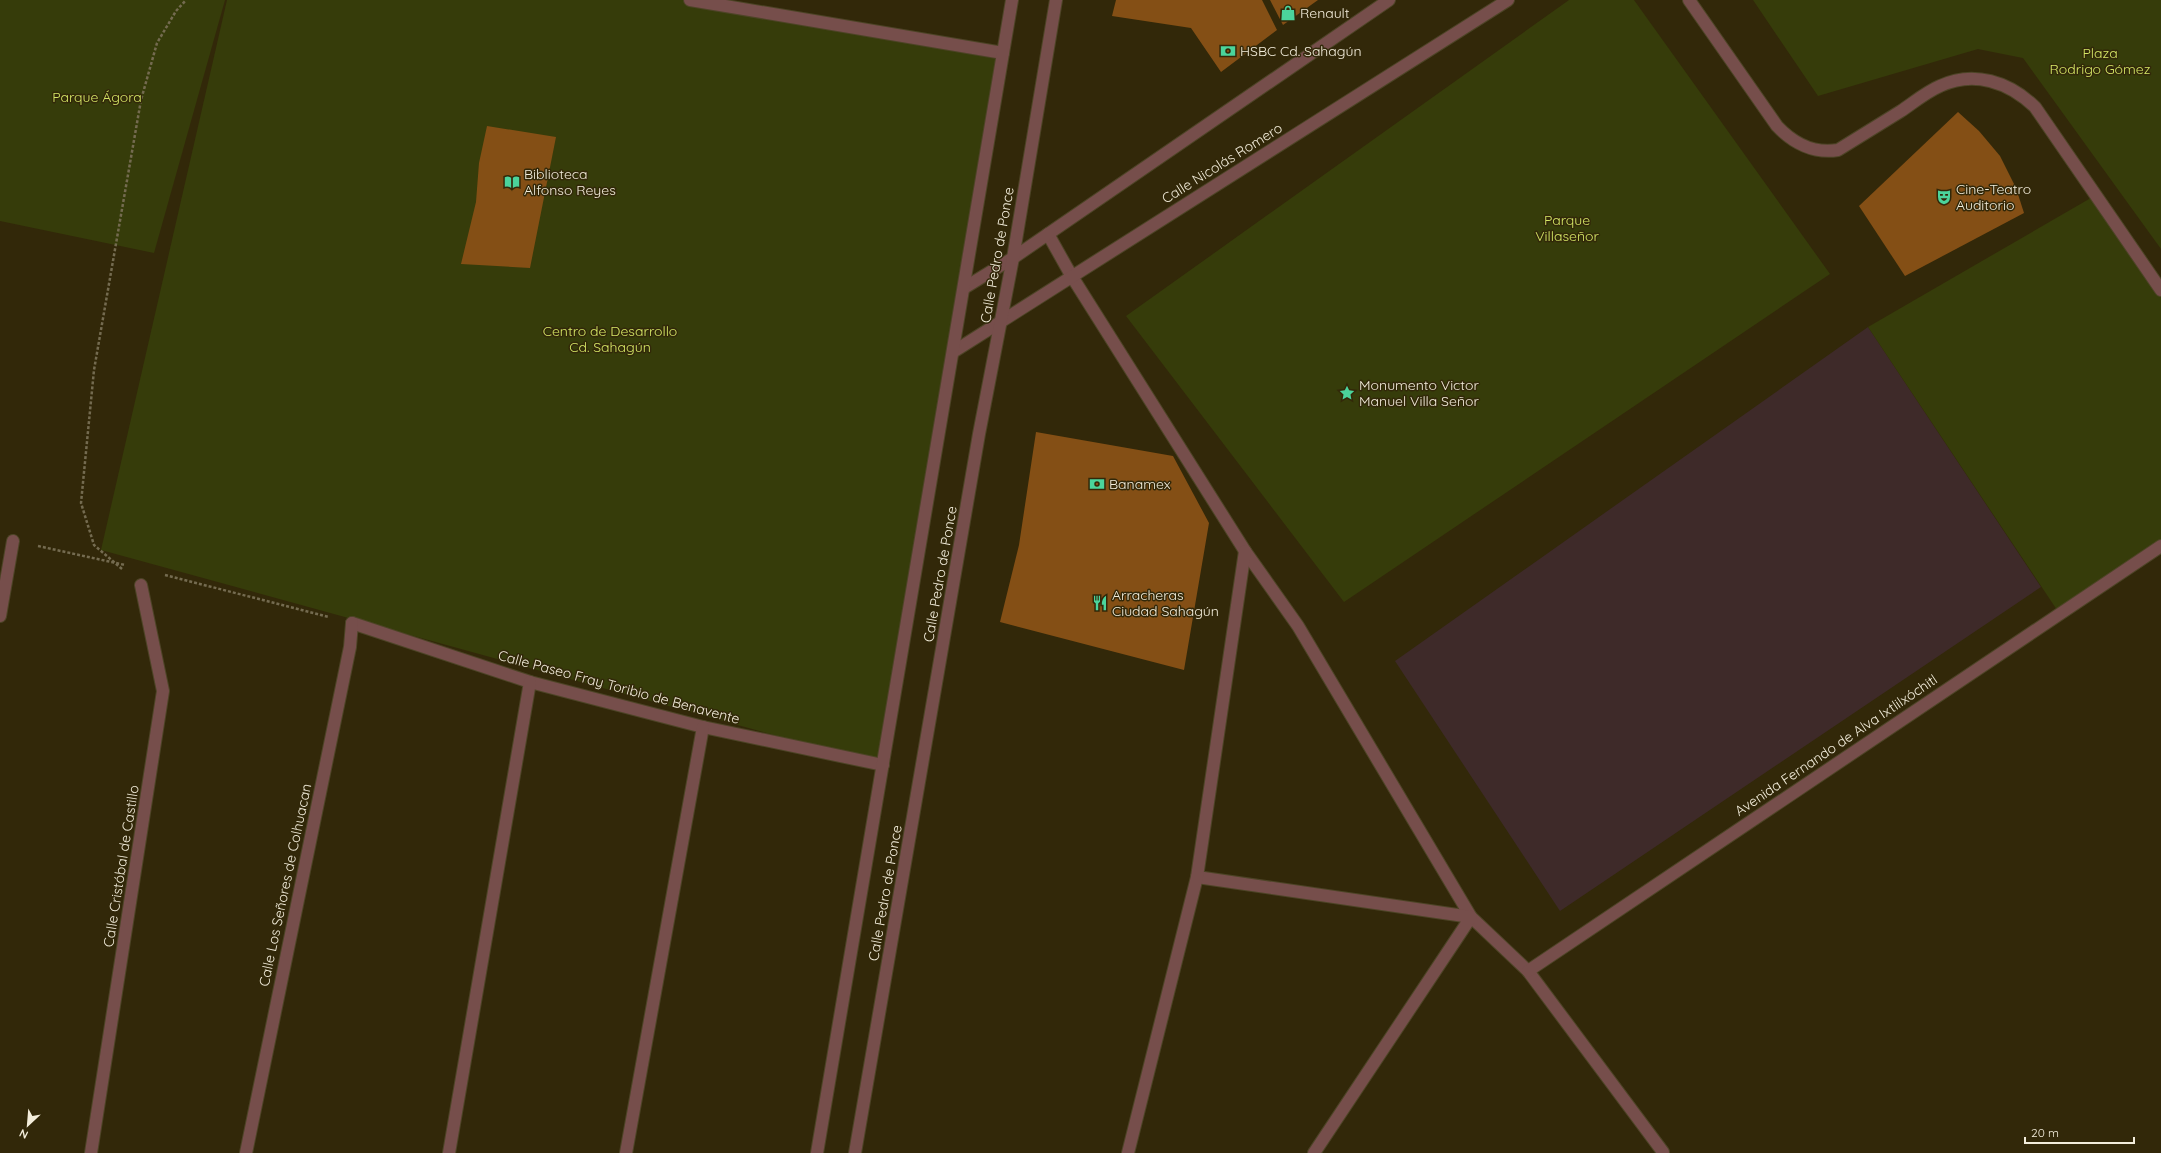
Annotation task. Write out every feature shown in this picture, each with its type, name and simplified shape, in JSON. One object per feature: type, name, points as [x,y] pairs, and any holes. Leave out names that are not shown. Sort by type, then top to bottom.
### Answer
[{"type":"street","points":[[690,0],[1003,53]]},
{"type":"street","name":"Calle Pedro de Ponce","points":[[817,1153],[1012,0]]},
{"type":"street","name":"Calle Pedro de Ponce","points":[[855,1153],[1000,322],[1013,258],[1056,0]]},
{"type":"street","points":[[964,288],[1013,258],[1389,0]]},
{"type":"street","name":"Calle Nicolás Romero","points":[[953,352],[1508,0]]},
{"type":"street","points":[[1689,0],[1777,126],[1788,138],[1805,147],[1829,152],[1838,150],[1940,86],[1962,79],[1982,80],[2004,84],[2022,94],[2035,107],[2161,290]]},
{"type":"street","points":[[1048,234],[1071,276],[1245,550],[1298,626],[1471,917],[1528,971],[1663,1152]]},
{"type":"street","points":[[0,616],[13,541]]},
{"type":"street","name":"Avenida Fernando de Alva Ixtlilxóchitl","points":[[1528,971],[2161,546]]},
{"type":"street","points":[[1128,1153],[1197,876],[1245,550]]},
{"type":"street","name":"Calle Cristóbal de Castillo","points":[[91,1153],[163,691],[141,586]]},
{"type":"street","name":"Calle Paseo Fray Toribio de Benavente","points":[[352,623],[530,682],[703,727],[883,765]]},
{"type":"street","name":"Calle Los Señores de Colhuacan","points":[[246,1153],[350,647],[352,623]]},
{"type":"street","points":[[449,1153],[530,682]]},
{"type":"street","points":[[626,1153],[703,727]]},
{"type":"street","points":[[1197,876],[1471,917]]},
{"type":"street","points":[[1314,1153],[1471,917]]},
{"type":"path","points":[[141,586],[94,545],[81,503],[94,370],[141,100],[157,44],[176,10],[186,0]]},
{"type":"path","points":[[13,541],[130,566]]},
{"type":"path","points":[[161,574],[352,623]]},
{"type":"shaded area","points":[[1868,327],[2041,587],[1560,911],[1395,661]]},
{"type":"green space","name":"Parque Ágora","points":[[0,0],[225,0],[154,253],[0,221]]},
{"type":"green space","name":"Centro de Desarrollo Cd. Sahagún","points":[[227,0],[684,0],[1002,60],[883,765],[101,550]]},
{"type":"green space","name":"Parque Villaseñor","points":[[1569,0],[1634,0],[1830,274],[1344,602],[1126,316]]},
{"type":"green space","name":"Plaza Rodrigo Gómez","points":[[1753,0],[2161,0],[2161,249],[2023,58],[1978,49],[1818,96]]},
{"type":"green space","points":[[2096,195],[2161,287],[2161,546],[2059,613],[1868,327]]},
{"type":"building","name":"HSBC Cd. Sahagún","points":[[1116,0],[1262,0],[1277,30],[1221,72],[1191,28],[1112,16]]},
{"type":"building","name":"Renault","points":[[1270,0],[1318,0],[1283,25]]},
{"type":"building","name":"Cine-Teatro Auditorio","points":[[1958,112],[1979,131],[2000,156],[2016,188],[2024,213],[1905,276],[1859,206]]},
{"type":"building","name":"Biblioteca Alfonso Reyes","points":[[487,126],[556,137],[530,268],[461,264],[476,202],[479,163]]},
{"type":"building","points":[[1036,432],[1173,456],[1209,523],[1184,670],[1000,622],[1019,545]]},
{"type":"place","name":"Renault","points":[[1288,13]]},
{"type":"place","name":"HSBC Cd. Sahagún","points":[[1228,51]]},
{"type":"place","name":"Biblioteca Alfonso Reyes","points":[[512,182]]},
{"type":"place","name":"Cine-Teatro Auditorio","points":[[1944,197]]},
{"type":"place","name":"Monumento Victor Manuel Villa Señor","points":[[1347,393]]},
{"type":"place","name":"Banamex","points":[[1097,484]]},
{"type":"place","name":"Arracheras Ciudad Sahagún","points":[[1100,603]]}]
